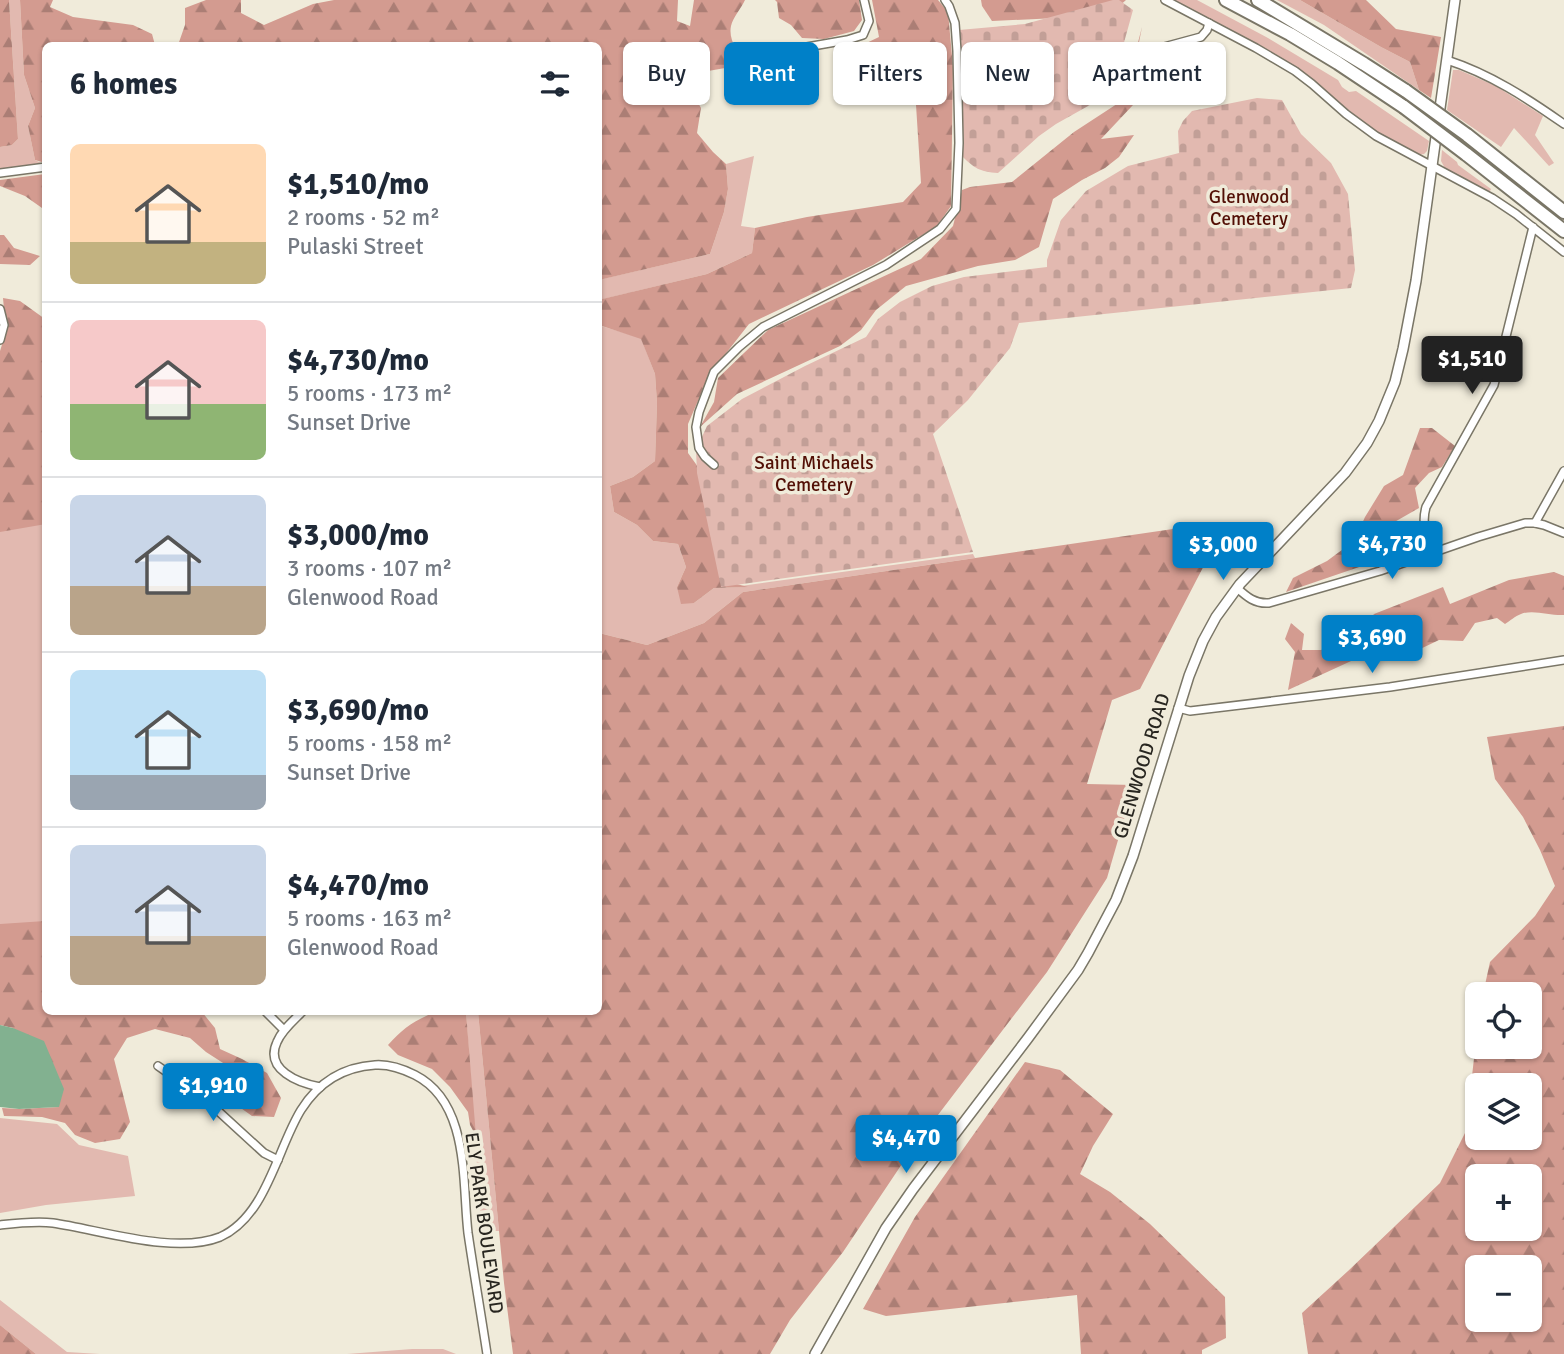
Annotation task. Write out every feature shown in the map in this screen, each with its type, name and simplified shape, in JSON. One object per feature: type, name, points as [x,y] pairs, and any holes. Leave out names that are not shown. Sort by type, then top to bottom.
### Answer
[{"type":"highway","points":[[1226,0],[1319,51],[1404,107],[1564,231]]},
{"type":"highway","points":[[1258,0],[1406,91],[1468,135],[1564,212]]},
{"type":"street","points":[[819,45],[863,34],[869,21],[864,0]]},
{"type":"street","points":[[715,466],[699,448],[696,427],[714,372],[763,327],[886,265],[940,229],[956,209],[959,143],[957,48],[955,23],[945,0]]},
{"type":"street","points":[[1165,0],[1295,71],[1376,136],[1492,198],[1564,252]]},
{"type":"street","name":"GLENWOOD ROAD","points":[[815,1354],[886,1228],[1088,953],[1116,900],[1133,856],[1189,676],[1216,617],[1237,588],[1345,473],[1379,421],[1395,382],[1404,349],[1455,0]]},
{"type":"street","points":[[1182,42],[1201,37],[1209,23]]},
{"type":"street","points":[[1447,60],[1491,78],[1564,124]]},
{"type":"street","points":[[0,173],[42,168]]},
{"type":"street","points":[[1433,553],[1424,527],[1426,507],[1494,385],[1533,227]]},
{"type":"street","points":[[0,309],[4,325],[0,340]]},
{"type":"street","points":[[1535,523],[1564,471]]},
{"type":"street","points":[[1237,588],[1253,601],[1269,603],[1525,523],[1535,523],[1564,533]]},
{"type":"street","points":[[1178,708],[1190,711],[1390,687],[1564,660]]},
{"type":"street","points":[[269,1015],[284,1030]]},
{"type":"street","points":[[299,1015],[275,1044],[275,1057],[281,1069],[292,1079],[320,1087]]},
{"type":"street","name":"ELY PARK BOULEVARD","points":[[0,1225],[51,1223],[181,1244],[220,1237],[238,1225],[262,1195],[302,1110],[320,1087],[346,1070],[361,1066],[381,1065],[407,1071],[424,1080],[439,1093],[452,1115],[459,1141],[475,1283],[487,1354]]},
{"type":"street","points":[[158,1066],[205,1099],[264,1153],[278,1160]]},
{"type":"green space","points":[[0,0],[9,0],[18,139],[12,145],[0,147]]},
{"type":"green space","points":[[9,0],[20,0],[24,75],[35,108],[28,126],[35,160],[42,164],[0,169],[0,147],[12,145],[18,139]]},
{"type":"green space","points":[[20,0],[53,0],[50,7],[73,17],[133,25],[152,34],[154,42],[42,42],[42,162],[35,160],[28,126],[35,108],[24,75]]},
{"type":"green space","points":[[206,0],[241,0],[241,13],[264,25],[313,4],[334,0],[678,0],[677,21],[690,26],[694,0],[745,0],[733,19],[730,31],[732,42],[724,42],[724,68],[710,71],[710,42],[623,42],[623,105],[699,105],[697,133],[726,164],[728,189],[724,212],[710,254],[602,279],[602,42],[179,42],[185,25],[185,8]]},
{"type":"green space","points":[[775,0],[859,0],[862,20],[854,31],[824,39],[802,38],[791,25],[779,18]]},
{"type":"green space","points":[[872,0],[938,0],[948,12],[953,67],[951,206],[937,226],[873,265],[749,324],[709,375],[688,424],[688,453],[706,478],[733,583],[748,587],[714,588],[694,603],[681,604],[677,587],[686,567],[678,544],[653,541],[637,525],[614,512],[610,486],[633,477],[655,461],[657,403],[655,374],[641,339],[602,326],[602,299],[707,274],[752,253],[755,228],[903,202],[921,183],[916,105],[947,105],[947,42],[868,42],[879,37]]},
{"type":"green space","points":[[981,0],[1126,0],[1117,8],[1057,18],[992,21]]},
{"type":"green space","points":[[1113,0],[1119,0],[1133,10],[1124,42],[1068,42],[1068,105],[1090,105],[1039,136],[998,173],[982,170],[962,156],[959,30],[1025,24]]},
{"type":"green space","points":[[1172,0],[1197,0],[1268,38],[1338,80],[1349,92],[1356,91],[1429,141],[1427,151],[1418,155],[1371,129],[1321,87],[1249,40]]},
{"type":"green space","points":[[1277,0],[1300,0],[1410,62],[1419,90],[1324,25]]},
{"type":"green space","points":[[1300,0],[1366,0],[1396,29],[1441,37],[1431,98],[1419,90],[1410,62]]},
{"type":"green space","points":[[1453,70],[1496,86],[1543,116],[1535,135],[1554,163],[1549,166],[1514,128],[1501,147],[1447,110]]},
{"type":"green space","points":[[1257,98],[1282,100],[1301,134],[1331,163],[1348,194],[1355,270],[1351,288],[1019,323],[1010,348],[968,400],[933,434],[973,552],[721,587],[697,473],[696,450],[707,426],[742,399],[866,337],[878,319],[900,302],[932,286],[964,277],[1047,267],[1061,220],[1086,191],[1128,166],[1179,153],[1178,131],[1192,111]]},
{"type":"green space","points":[[1115,105],[1133,105],[1101,139],[1134,135],[1119,157],[1053,199],[1039,247],[1015,260],[978,266],[906,286],[876,310],[861,330],[840,346],[737,394],[700,427],[714,402],[718,378],[768,330],[921,259],[953,226],[962,190],[1012,182],[1074,132]]},
{"type":"green space","points":[[1442,150],[1491,189],[1489,193],[1446,170],[1441,161]]},
{"type":"green space","points":[[754,156],[741,226],[755,228],[752,253],[707,274],[602,299],[602,279],[710,254],[724,212],[728,189],[726,164]]},
{"type":"green space","points":[[42,174],[42,208],[25,196],[0,186],[0,180]]},
{"type":"green space","points":[[0,235],[4,235],[14,248],[40,256],[30,265],[0,264]]},
{"type":"green space","points":[[3,298],[20,301],[42,317],[42,525],[0,532],[0,351],[6,332]]},
{"type":"green space","points":[[602,326],[641,338],[655,374],[657,403],[655,461],[633,477],[610,486],[614,512],[637,525],[653,541],[678,544],[686,567],[677,587],[694,603],[714,588],[744,587],[741,586],[973,554],[975,558],[743,592],[704,623],[647,645],[602,634]]},
{"type":"green space","points":[[1420,428],[1432,428],[1455,446],[1442,467],[1429,473],[1415,488],[1419,508],[1391,524],[1376,538],[1365,565],[1286,592],[1293,578],[1327,561],[1354,541],[1384,486],[1403,475]]},
{"type":"green space","points":[[42,511],[42,929],[0,934],[0,524]]},
{"type":"green space","points":[[1207,524],[1211,552],[1140,689],[1112,700],[1087,784],[1134,785],[1107,878],[1047,972],[912,1149],[843,1252],[790,1320],[770,1354],[513,1354],[478,1015],[602,1015],[602,634],[647,645],[704,623],[743,592]]},
{"type":"green space","points":[[1554,572],[1564,576],[1564,615],[1536,612],[1517,616],[1505,624],[1497,618],[1475,623],[1463,641],[1439,640],[1416,651],[1362,656],[1288,690],[1295,652],[1285,639],[1291,623],[1304,634],[1302,650],[1321,650],[1357,636],[1374,614],[1443,587],[1450,604],[1509,580]]},
{"type":"green space","points":[[1564,726],[1564,1354],[1308,1354],[1302,1313],[1440,1183],[1465,1133],[1465,1150],[1542,1150],[1542,1073],[1472,1073],[1474,1059],[1542,1059],[1542,982],[1486,982],[1490,962],[1535,916],[1555,886],[1523,817],[1495,779],[1487,737]]},
{"type":"green space","points":[[42,921],[42,1015],[204,1015],[215,1028],[220,1049],[267,1073],[281,1098],[274,1117],[252,1116],[238,1106],[234,1070],[190,1038],[155,1029],[127,1038],[114,1059],[130,1122],[120,1139],[95,1143],[75,1135],[65,1123],[42,1117],[4,1116],[2,1108],[59,1107],[13,1028],[0,1025],[0,924]]},
{"type":"green space","points":[[429,1015],[466,1015],[476,1136],[470,1125],[468,1112],[450,1087],[432,1069],[398,1055],[388,1045]]},
{"type":"green space","points":[[466,1015],[478,1015],[499,1231],[484,1231],[482,1236]]},
{"type":"green space","points":[[1025,1062],[1060,1070],[1113,1114],[1093,1146],[1080,1174],[1110,1192],[1150,1224],[1225,1297],[1226,1338],[1202,1350],[1202,1354],[1081,1354],[1077,1295],[886,1316],[863,1309],[915,1217]]},
{"type":"green space","points":[[0,1118],[57,1124],[79,1145],[128,1156],[135,1196],[46,1205],[0,1213]]},
{"type":"green space","points":[[0,1300],[67,1352],[100,1354],[36,1354],[0,1325]]},
{"type":"green space","points":[[0,1325],[36,1354],[0,1354]]},
{"type":"green space","points":[[443,1349],[456,1354],[347,1354]]},
{"type":"shaded area","points":[[0,1025],[44,1041],[64,1089],[59,1107],[0,1107]]},
{"type":"park label","name":"Glenwood Cemetery","points":[[1249,208]]},
{"type":"park label","name":"Saint Michaels Cemetery","points":[[814,474]]}]
